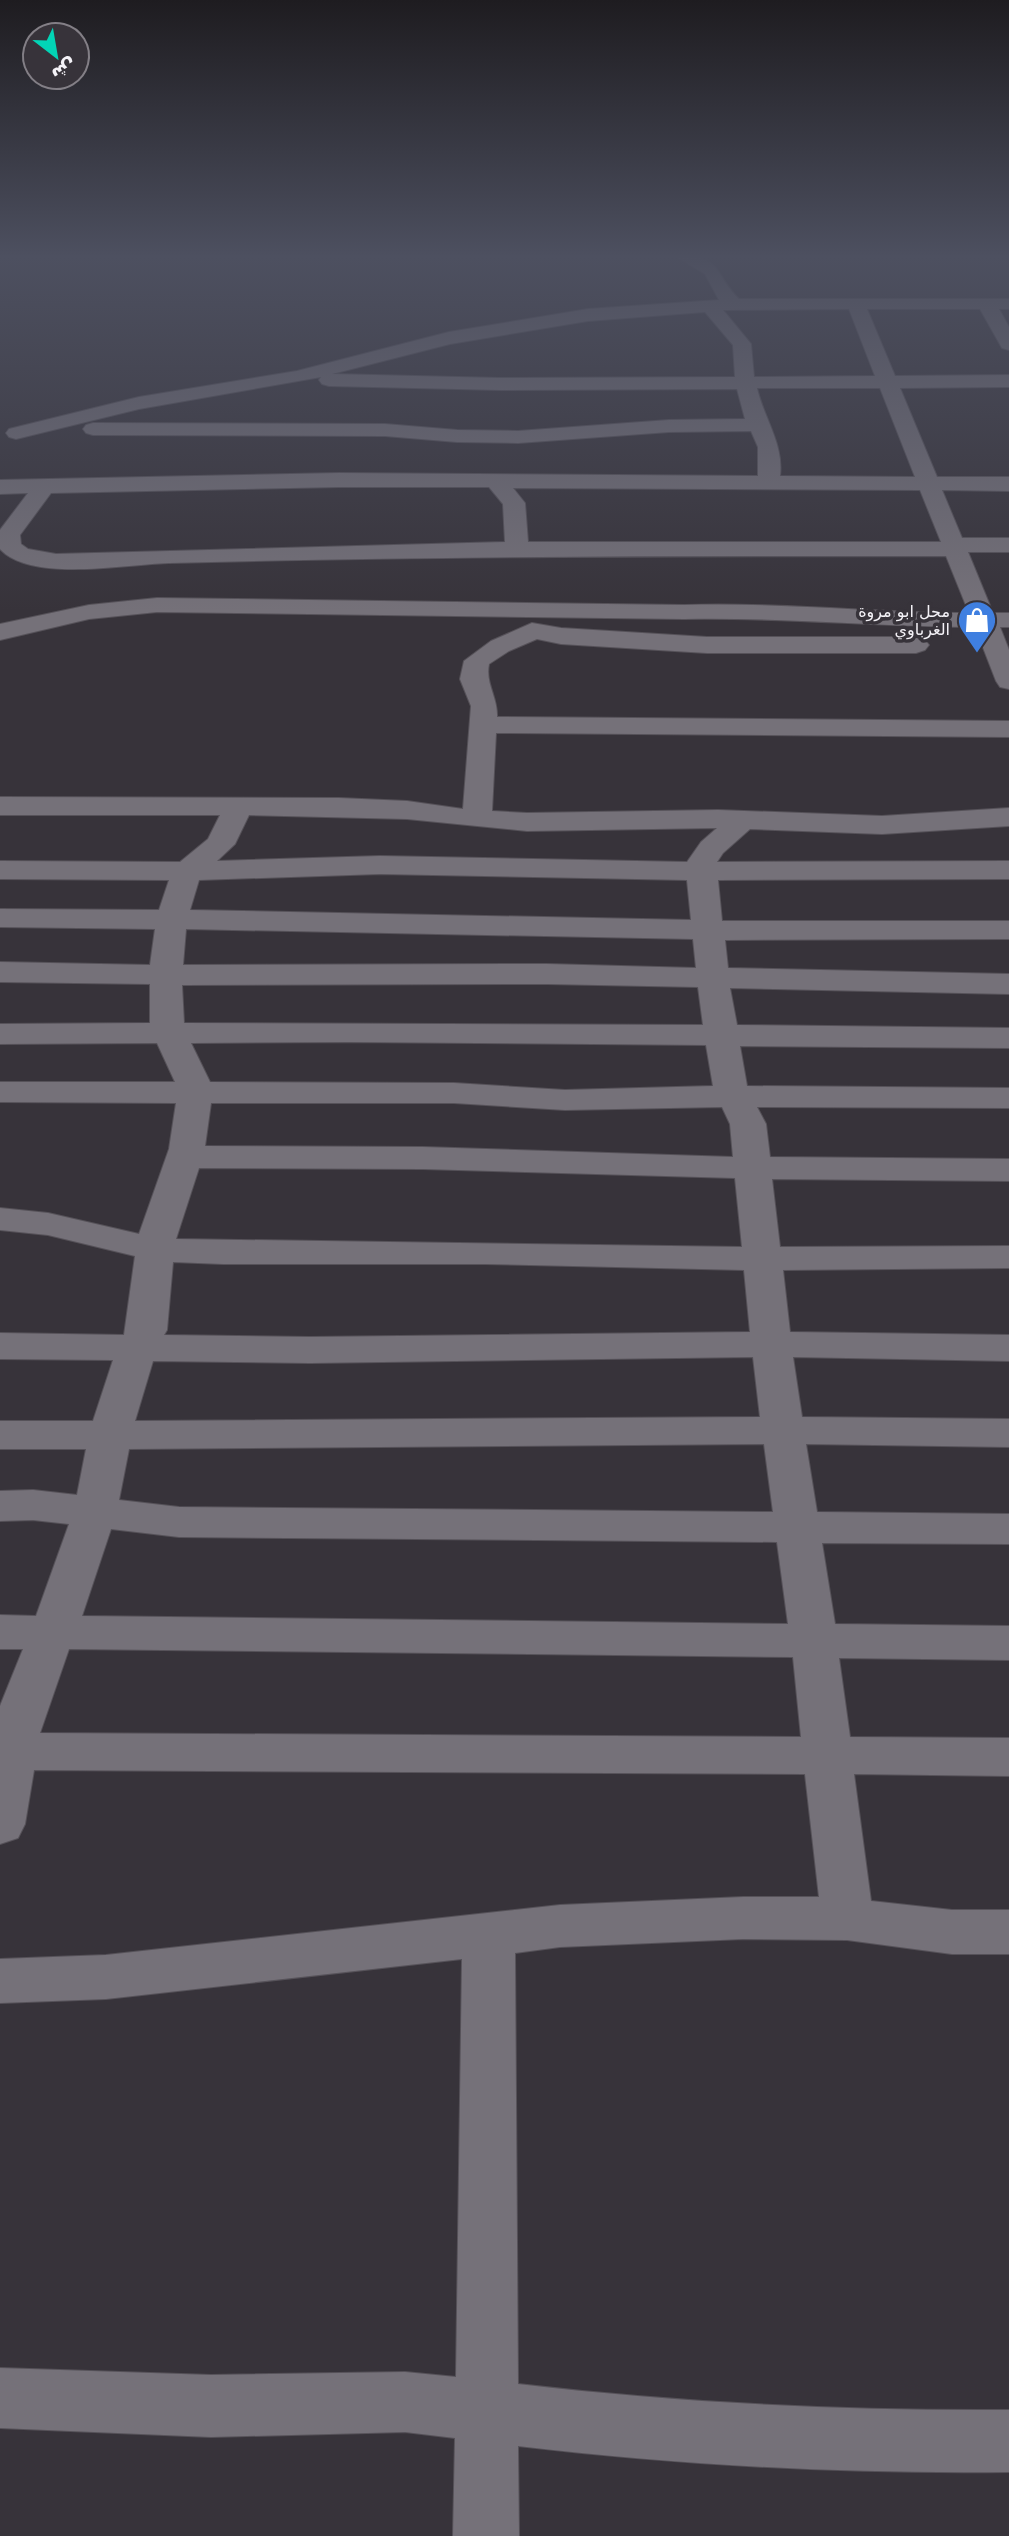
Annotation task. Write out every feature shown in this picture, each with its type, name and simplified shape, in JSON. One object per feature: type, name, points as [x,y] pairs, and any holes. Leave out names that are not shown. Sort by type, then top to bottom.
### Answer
[{"type":"street","points":[[8,434],[139,402],[308,374]]},
{"type":"street","points":[[462,374],[487,383]]},
{"type":"street","points":[[743,374],[753,414],[770,454],[768,484]]},
{"type":"street","points":[[884,374],[1009,681]]},
{"type":"street","points":[[298,377],[358,382],[487,383],[1009,381]]},
{"type":"street","points":[[8,434],[112,429],[333,429],[508,437],[668,426],[759,425]]},
{"type":"street","points":[[0,486],[286,481],[1009,484]]},
{"type":"street","points":[[496,482],[514,503],[517,549]]},
{"type":"street","points":[[46,486],[8,535],[7,542],[8,548],[15,552],[38,559],[76,561],[154,556],[517,549],[956,551],[1009,545]]},
{"type":"street","points":[[956,551],[1009,561]]},
{"type":"street","points":[[322,552],[374,579],[536,631],[594,639],[707,645],[942,645]]},
{"type":"street","points":[[0,632],[89,612],[157,605],[684,612],[753,610],[900,620],[1009,620]]},
{"type":"street","points":[[477,818],[484,706],[473,679],[477,661],[500,646],[536,631]]},
{"type":"street","points":[[968,645],[995,646]]},
{"type":"street","points":[[483,724],[554,727],[1009,729]]},
{"type":"street","points":[[0,806],[353,807],[527,821],[660,818],[881,825],[1009,817]]},
{"type":"street","points":[[0,1824],[5,1753],[53,1633],[96,1512],[110,1436],[146,1330],[155,1248],[185,1157],[194,1090],[192,1079],[165,1017],[167,947],[172,921],[187,871],[220,844],[239,806]]},
{"type":"street","points":[[380,865],[396,846],[442,815]]},
{"type":"street","points":[[743,820],[711,848],[701,864],[713,977],[730,1086],[748,1124],[771,1345],[814,1641],[847,1919]]},
{"type":"street","points":[[0,870],[187,871],[380,865],[702,871],[1009,870]]},
{"type":"street","points":[[0,918],[327,921],[780,932],[1009,930]]},
{"type":"street","points":[[0,971],[167,975],[392,973],[713,977],[1009,984]]},
{"type":"street","points":[[0,1034],[722,1034],[1009,1038]]},
{"type":"street","points":[[0,1092],[194,1090],[454,1093],[565,1100],[735,1096],[1009,1098]]},
{"type":"street","points":[[185,1157],[424,1158],[752,1168],[1009,1170]]},
{"type":"street","points":[[0,1219],[48,1224],[155,1248],[223,1253],[485,1253],[762,1259],[1009,1257]]},
{"type":"street","points":[[0,1346],[310,1350],[771,1345],[1009,1348]]},
{"type":"street","points":[[0,1434],[110,1436],[286,1432],[782,1429],[1009,1433]]},
{"type":"street","points":[[0,1506],[33,1505],[179,1522],[1009,1529]]},
{"type":"street","points":[[0,1632],[1009,1643]]},
{"type":"street","points":[[5,1753],[83,1750],[1009,1757]]},
{"type":"street","points":[[0,1981],[106,1978],[560,1926],[730,1919],[847,1919],[953,1932],[1009,1932]]},
{"type":"street","points":[[486,2536],[489,1935]]},
{"type":"street","points":[[0,2398],[211,2406],[405,2402],[595,2424],[851,2439],[1009,2441]]},
{"type":"place","name":"محل ابو مروة الغرباوي","points":[[977,654]]}]
